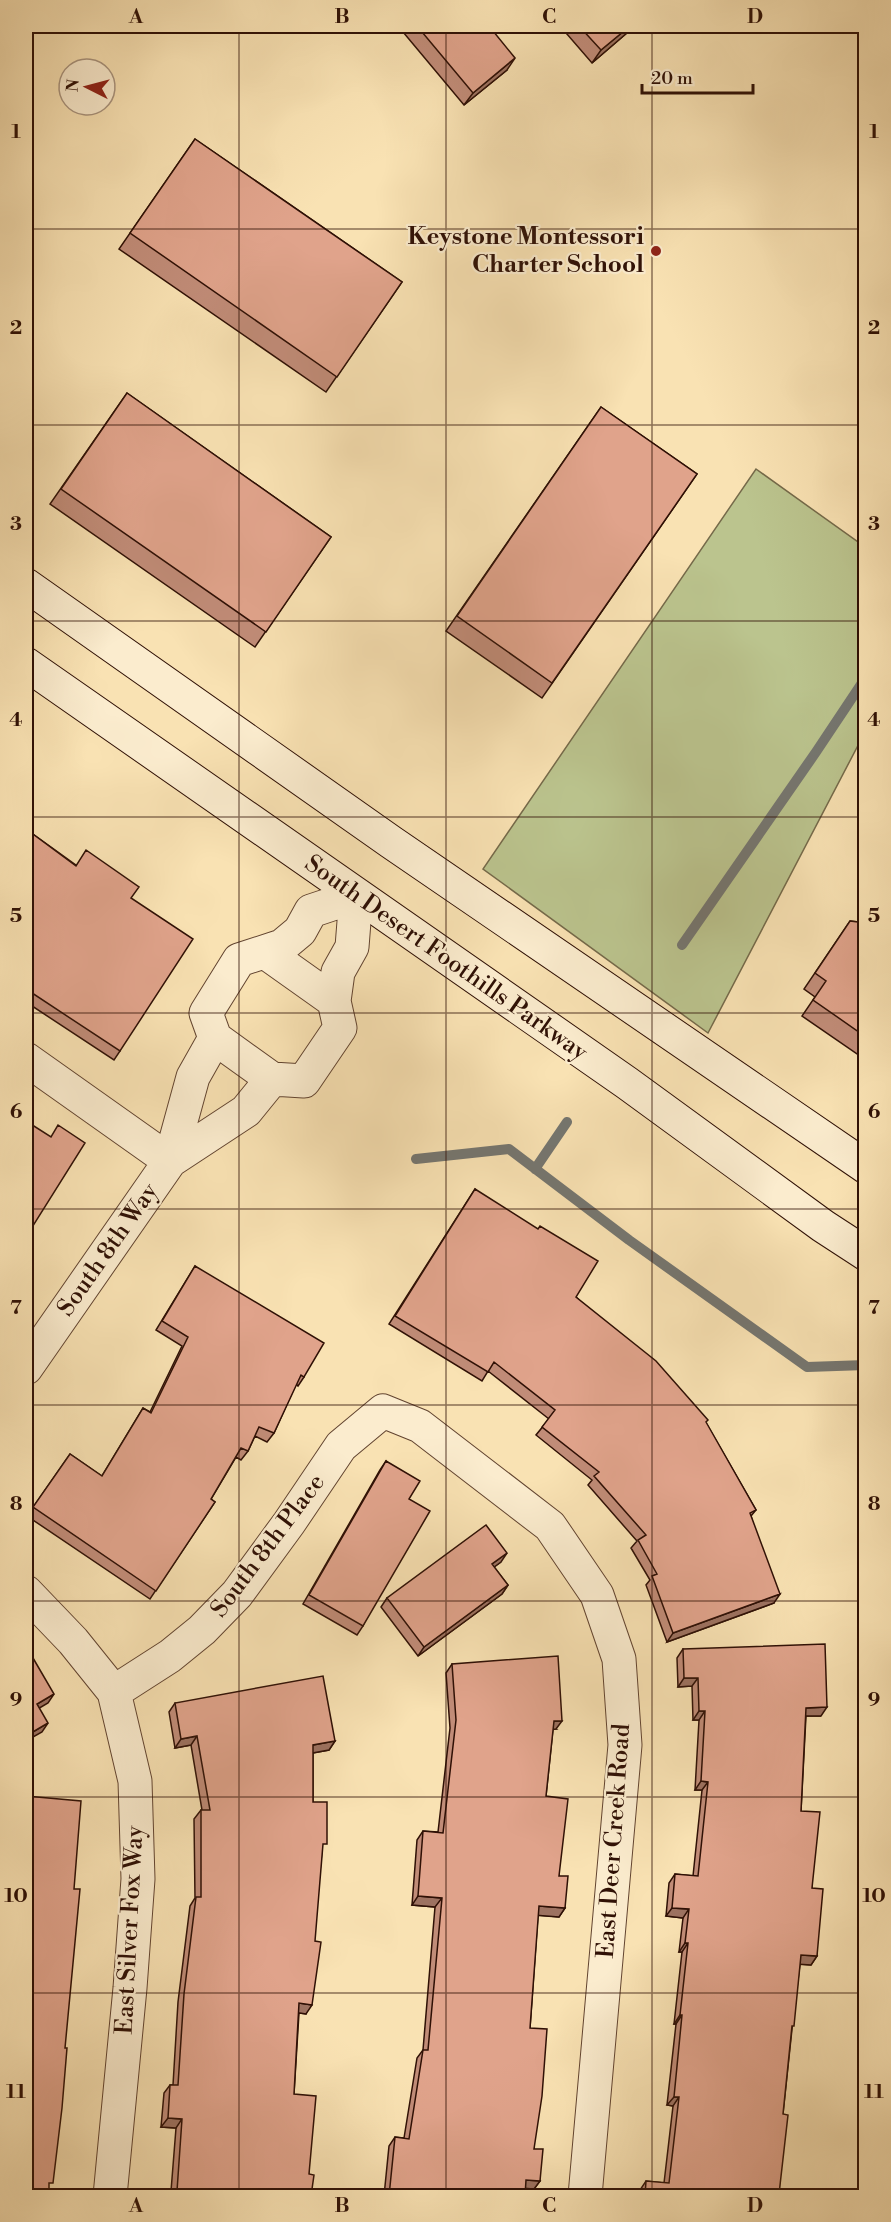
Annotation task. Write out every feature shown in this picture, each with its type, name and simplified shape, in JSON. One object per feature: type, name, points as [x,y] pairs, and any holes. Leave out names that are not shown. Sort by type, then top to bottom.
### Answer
[{"type":"street","points":[[26,585],[391,842],[866,1167]]},
{"type":"street","name":"South Desert Foothills Parkway","points":[[26,664],[627,1083],[866,1254]]},
{"type":"street","points":[[356,896],[352,947],[338,972],[334,1001],[340,1028],[304,1081],[272,1079],[215,1038],[206,1013],[239,960],[282,946],[300,931],[311,911],[356,896]]},
{"type":"street","points":[[265,952],[334,1001]]},
{"type":"street","name":"South 8th Way","points":[[26,1368],[170,1161],[193,1077],[215,1038]]},
{"type":"street","points":[[26,1059],[170,1161]]},
{"type":"street","name":"South 8th Way","points":[[170,1161],[246,1111],[272,1079]]},
{"type":"street","name":"South 8th Place","points":[[114,1692],[178,1650],[202,1630],[237,1594],[341,1446],[383,1411]]},
{"type":"street","name":"East Deer Creek Road","points":[[383,1411],[420,1426],[550,1526],[597,1595],[619,1659],[625,1745],[585,2196]]},
{"type":"street","name":"East Silver Fox Way","points":[[26,1592],[73,1641],[114,1692],[135,1780],[138,1880],[110,2196]]},
{"type":"green space","points":[[756,469],[865,547],[865,732],[708,1033],[483,869]]},
{"type":"building","points":[[417,26],[489,26],[515,58],[473,93]]},
{"type":"building","points":[[579,26],[630,26],[601,50]]},
{"type":"building","points":[[195,139],[402,282],[337,377],[130,233]]},
{"type":"building","points":[[127,393],[331,537],[266,632],[61,489]]},
{"type":"building","points":[[601,407],[697,474],[552,683],[457,616]]},
{"type":"building","points":[[26,829],[76,866],[86,850],[139,887],[131,898],[193,939],[120,1051],[26,989],[30,984],[26,981]]},
{"type":"building","points":[[850,921],[866,923],[866,1037],[813,1000],[826,981],[815,973]]},
{"type":"building","points":[[26,1121],[51,1137],[58,1125],[85,1143],[26,1237]]},
{"type":"building","points":[[475,1189],[538,1229],[540,1226],[598,1261],[576,1297],[656,1361],[708,1420],[706,1422],[756,1510],[750,1513],[780,1594],[673,1633],[652,1576],[657,1574],[638,1540],[646,1535],[594,1476],[599,1472],[542,1427],[555,1410],[494,1362],[488,1372],[395,1316]]},
{"type":"building","points":[[195,1266],[324,1343],[304,1377],[301,1375],[274,1433],[259,1427],[248,1451],[241,1448],[211,1499],[215,1502],[156,1591],[33,1507],[70,1454],[102,1476],[143,1408],[151,1413],[188,1337],[162,1321]]},
{"type":"building","points":[[386,1461],[420,1481],[409,1499],[430,1511],[363,1626],[309,1595]]},
{"type":"building","points":[[486,1525],[507,1553],[492,1564],[508,1585],[424,1647],[387,1598]]},
{"type":"building","points":[[825,1644],[827,1707],[806,1708],[801,1811],[820,1812],[812,1888],[823,1889],[817,1956],[801,1955],[794,2026],[792,2026],[783,2114],[788,2115],[779,2194],[789,2194],[789,2196],[645,2196],[646,2181],[669,2183],[679,2097],[674,2097],[689,1909],[672,1908],[675,1874],[698,1876],[708,1782],[701,1781],[705,1711],[699,1711],[698,1678],[684,1678],[683,1649]]},
{"type":"building","points":[[558,1656],[562,1721],[554,1721],[546,1796],[568,1799],[559,1876],[568,1876],[565,1908],[539,1906],[530,2028],[547,2029],[542,2096],[534,2149],[543,2149],[540,2181],[526,2180],[525,2196],[389,2196],[395,2137],[409,2139],[423,2050],[428,2050],[442,1898],[418,1896],[423,1831],[443,1833],[456,1720],[452,1664]]},
{"type":"building","points":[[33,1658],[54,1694],[37,1704],[48,1723],[26,1736],[26,1662]]},
{"type":"building","points":[[323,1676],[335,1741],[313,1745],[313,1802],[327,1802],[327,1844],[323,1844],[315,1941],[321,1942],[312,2005],[299,2003],[294,2094],[316,2096],[309,2174],[314,2175],[311,2196],[160,2196],[161,2189],[177,2191],[182,2119],[168,2118],[170,2085],[178,2085],[184,1994],[196,1897],[201,1897],[201,1810],[210,1810],[197,1736],[181,1739],[175,1703]]},
{"type":"building","points":[[26,1738],[31,1747],[26,1750]]},
{"type":"building","points":[[26,1796],[81,1801],[74,1889],[80,1889],[65,2048],[67,2048],[62,2108],[53,2183],[49,2183],[49,2196],[26,2196]]},
{"type":"waterway","points":[[682,945],[866,677]]},
{"type":"waterway","points":[[535,1169],[567,1122]]},
{"type":"waterway","points":[[416,1159],[509,1149],[629,1240],[807,1367],[866,1365]]},
{"type":"place","name":"Keystone Montessori Charter School","points":[[656,251]]}]
